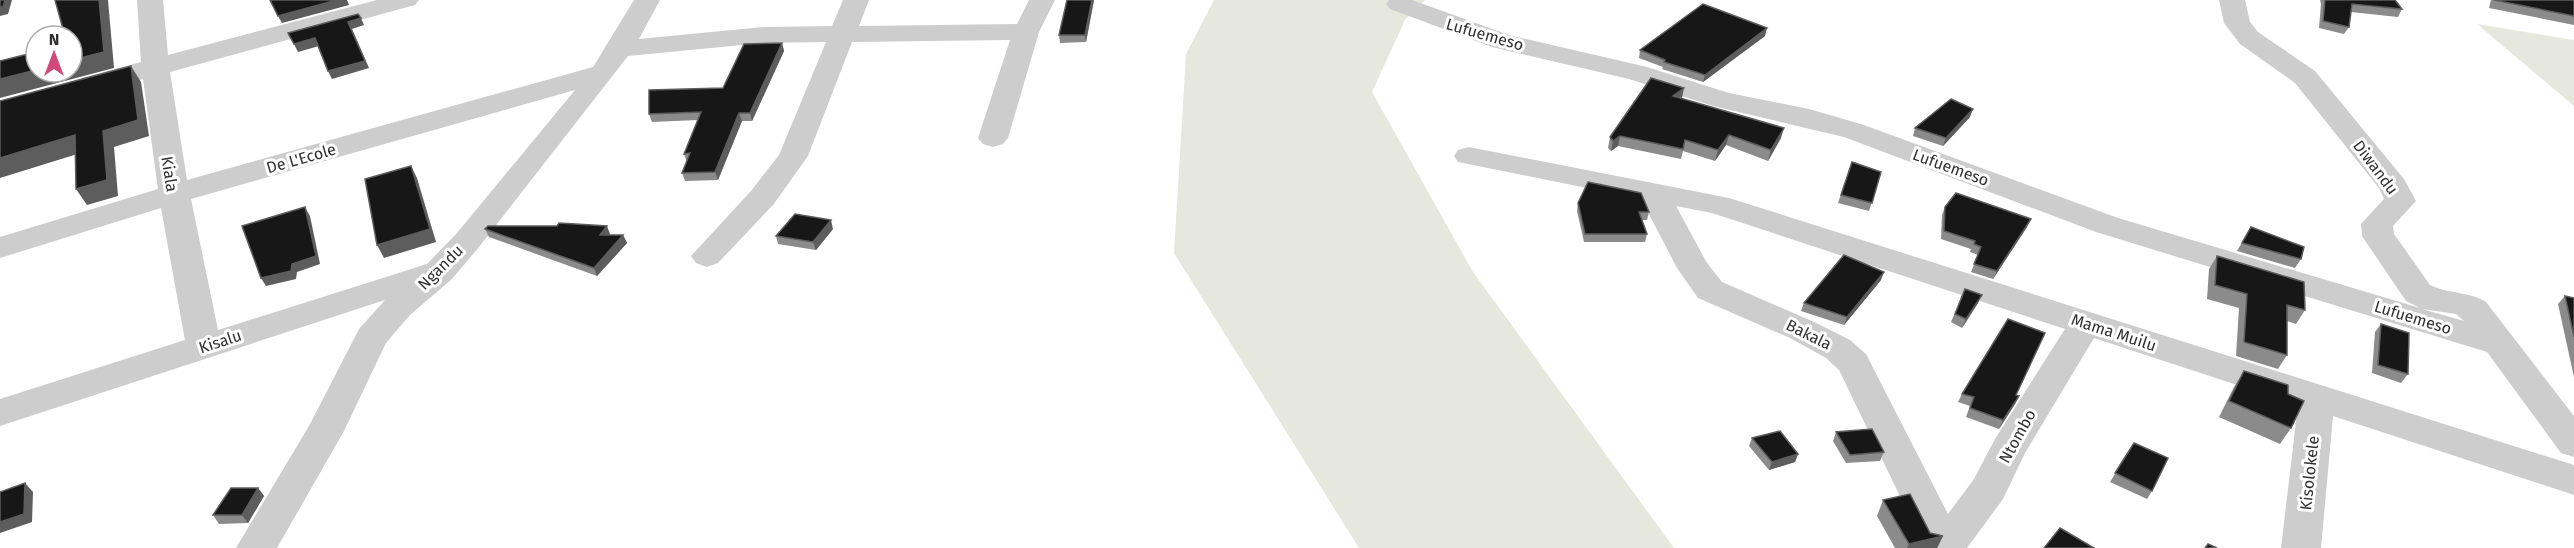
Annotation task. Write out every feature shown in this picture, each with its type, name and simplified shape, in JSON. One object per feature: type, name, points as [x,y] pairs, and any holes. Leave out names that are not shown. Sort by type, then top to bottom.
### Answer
[{"type":"street","name":"Kiala","points":[[150,0],[153,67],[173,194],[204,346]]},
{"type":"street","points":[[66,91],[406,0]]},
{"type":"street","name":"Ngandu","points":[[256,548],[325,431],[371,337],[398,307],[440,271],[612,61],[647,0]]},
{"type":"street","points":[[707,256],[762,198],[793,156],[856,0]]},
{"type":"street","points":[[993,138],[1026,32],[1042,0]]},
{"type":"street","name":"Lufuemeso","points":[[1399,4],[1501,41],[1559,53],[1637,73],[1723,100],[1809,118],[1854,131],[2107,225],[2500,344]]},
{"type":"street","name":"Diwandu","points":[[2234,11],[2249,38],[2304,77],[2393,186],[2400,201],[2377,224],[2379,236],[2418,293],[2432,300],[2464,304],[2474,310],[2574,443]]},
{"type":"street","name":"De L'Ecole","points":[[0,248],[612,61],[762,35],[1026,32]]},
{"type":"street","name":"Mama Muilu","points":[[1469,156],[1718,205],[2574,480]]},
{"type":"street","name":"Bakala","points":[[1652,191],[1693,268],[1710,290],[1802,330],[1838,349],[1853,363],[1945,548]]},
{"type":"street","name":"Kisalu","points":[[0,413],[440,271]]},
{"type":"street","name":"Ntombo","points":[[1945,548],[1989,488],[2013,440],[2086,323]]},
{"type":"street","name":"Kisolokele","points":[[2301,548],[2318,398]]},
{"type":"shaded area","points":[[1214,0],[1425,0],[1405,20],[1372,92],[1473,272],[1674,548],[1359,548],[1174,253],[1186,54]]},
{"type":"shaded area","points":[[2477,24],[2574,40],[2574,106]]},
{"type":"building","points":[[0,0],[5,0],[3,7],[0,7]]},
{"type":"building","points":[[55,0],[99,0],[104,52],[84,57],[84,24],[62,24]]},
{"type":"building","points":[[270,0],[337,0],[278,16]]},
{"type":"building","points":[[1067,0],[1092,0],[1085,35],[1059,35]]},
{"type":"building","points":[[2325,0],[2395,0],[2402,9],[2352,4],[2349,27],[2323,21]]},
{"type":"building","points":[[2494,0],[2574,0],[2574,16]]},
{"type":"building","points":[[1703,4],[1767,28],[1705,75],[1664,62],[1665,60],[1640,50]]},
{"type":"building","points":[[358,14],[361,18],[348,22],[365,61],[328,71],[315,38],[294,44],[288,33]]},
{"type":"building","points":[[782,43],[750,113],[739,113],[715,172],[682,173],[690,153],[684,154],[701,112],[649,114],[649,90],[723,88],[744,44]]},
{"type":"building","points":[[24,55],[24,73],[0,79],[0,61]]},
{"type":"building","points":[[131,66],[138,120],[103,131],[107,180],[76,189],[75,135],[0,158],[0,101],[64,84],[84,84],[84,79]]},
{"type":"building","points":[[1651,78],[1684,88],[1673,96],[1784,128],[1771,150],[1729,135],[1718,150],[1685,140],[1683,149],[1620,136],[1613,141],[1610,137]]},
{"type":"building","points":[[1951,99],[1973,109],[1946,138],[1915,128]]},
{"type":"building","points":[[1852,162],[1881,172],[1872,203],[1841,195]]},
{"type":"building","points":[[411,166],[430,229],[377,245],[365,179]]},
{"type":"building","points":[[1588,182],[1641,193],[1649,212],[1639,212],[1647,234],[1585,234],[1578,203]]},
{"type":"building","points":[[1956,193],[2031,219],[1997,271],[1974,264],[1981,247],[1974,244],[1975,241],[1944,231],[1945,207]]},
{"type":"building","points":[[305,207],[316,256],[292,264],[291,271],[261,278],[242,226]]},
{"type":"building","points":[[795,214],[831,220],[813,242],[776,236]]},
{"type":"building","points":[[559,223],[607,226],[600,235],[623,235],[594,268],[485,229],[488,226],[557,226]]},
{"type":"building","points":[[2251,227],[2304,247],[2301,259],[2242,243]]},
{"type":"building","points":[[1844,255],[1884,272],[1847,317],[1804,303]]},
{"type":"building","points":[[2217,256],[2304,282],[2305,310],[2287,305],[2287,355],[2244,342],[2247,294],[2215,285]]},
{"type":"building","points":[[1965,289],[1982,295],[1966,319],[1955,314]]},
{"type":"building","points":[[2565,296],[2574,298],[2574,337]]},
{"type":"building","points":[[2008,319],[2045,333],[2016,395],[2019,396],[2003,420],[1970,408],[1974,397],[1962,394]]},
{"type":"building","points":[[2381,324],[2409,333],[2408,374],[2378,365]]},
{"type":"building","points":[[2244,371],[2288,385],[2288,394],[2304,401],[2291,428],[2229,401]]},
{"type":"building","points":[[1872,429],[1884,452],[1850,455],[1836,432]]},
{"type":"building","points":[[1780,431],[1798,454],[1772,462],[1752,438]]},
{"type":"building","points":[[2134,443],[2168,458],[2152,491],[2115,473]]},
{"type":"building","points":[[25,483],[24,514],[0,522],[0,492]]},
{"type":"building","points":[[231,488],[258,488],[242,515],[213,515]]},
{"type":"building","points":[[1910,494],[1930,533],[1943,536],[1909,544],[1883,500]]},
{"type":"building","points":[[2060,528],[2094,548],[2044,548]]},
{"type":"building","points":[[2208,544],[2217,548],[2205,548]]}]
